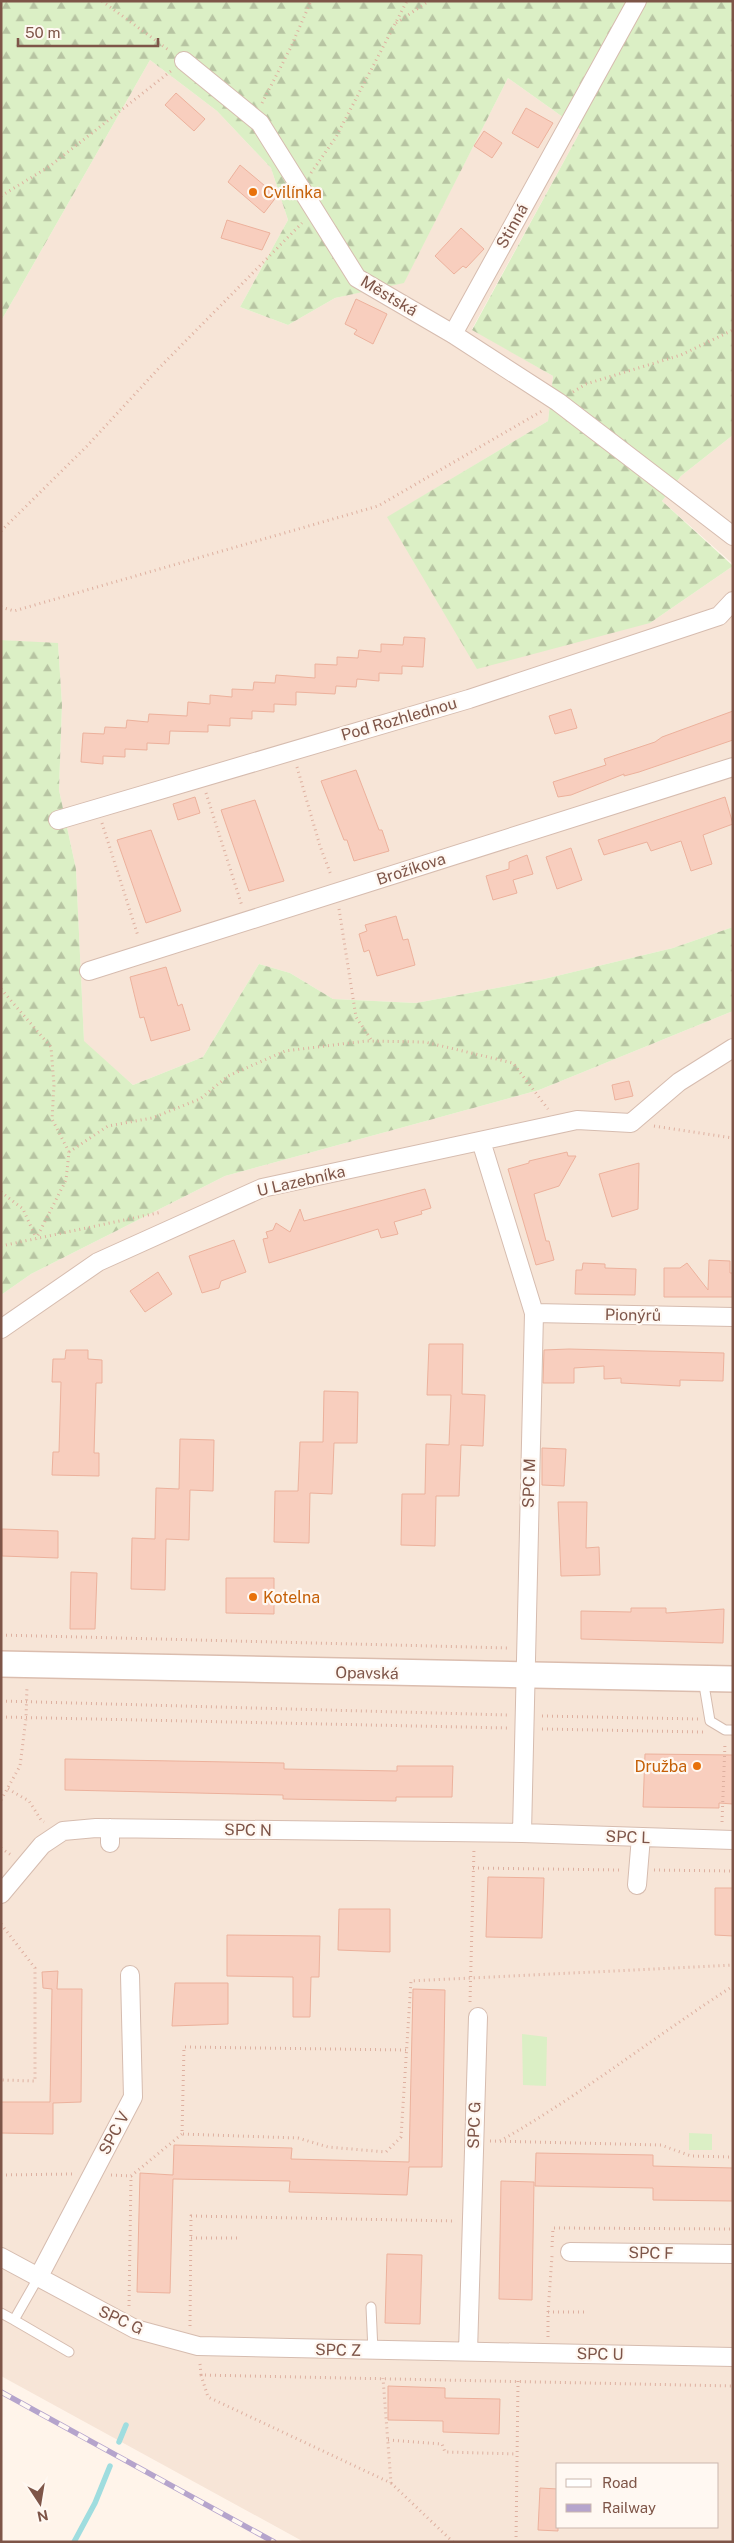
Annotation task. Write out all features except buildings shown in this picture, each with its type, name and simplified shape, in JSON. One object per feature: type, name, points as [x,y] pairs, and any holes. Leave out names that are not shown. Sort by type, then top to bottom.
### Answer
[{"type":"main road","name":"Opavská","points":[[1,1664],[733,1679]]},
{"type":"street","name":"Stinná","points":[[453,334],[637,1]]},
{"type":"street","name":"Městská","points":[[184,61],[260,123],[357,278],[453,334],[558,402],[733,536]]},
{"type":"street","name":"Pod Rozhlednou","points":[[58,820],[469,699],[719,616],[733,602]]},
{"type":"street","name":"Brožíkova","points":[[89,971],[247,921],[338,901],[733,767]]},
{"type":"street","points":[[631,1123],[680,1082],[733,1048]]},
{"type":"street","name":"U Lazebníka","points":[[1,1330],[98,1262],[262,1188],[559,1123],[577,1120],[631,1123]]},
{"type":"street","name":"SPC M","points":[[482,1141],[534,1313],[523,1722],[522,1833]]},
{"type":"street","name":"Pionýrů","points":[[534,1313],[733,1317]]},
{"type":"street","name":"SPC N","points":[[1,1894],[42,1844],[63,1832],[110,1836],[522,1833]]},
{"type":"street","name":"SPC L","points":[[522,1833],[727,1840]]},
{"type":"street","points":[[638,1877],[641,1837]]},
{"type":"street","name":"SPC V","points":[[38,2278],[132,2097],[130,1975]]},
{"type":"street","name":"SPC G","points":[[471,2227],[478,2017]]},
{"type":"street","points":[[468,2352],[471,2227]]},
{"type":"street","name":"SPC F","points":[[570,2252],[733,2254]]},
{"type":"street","name":"SPC G","points":[[1,2258],[128,2325],[199,2346]]},
{"type":"street","name":"SPC Z","points":[[199,2346],[468,2352]]},
{"type":"street","name":"SPC U","points":[[468,2352],[733,2357]]},
{"type":"lane","points":[[703,1678],[710,1721],[725,1730],[733,1730]]},
{"type":"lane","points":[[14,2320],[38,2278]]},
{"type":"lane","points":[[371,2307],[373,2351]]},
{"type":"lane","points":[[1,2312],[69,2352]]},
{"type":"path","points":[[1,196],[50,166],[184,61],[102,1]]},
{"type":"path","points":[[254,119],[290,49],[311,1]]},
{"type":"path","points":[[300,188],[336,137],[407,1]]},
{"type":"path","points":[[396,23],[429,1]]},
{"type":"path","points":[[1,531],[87,446],[159,368],[315,211]]},
{"type":"path","points":[[1,607],[14,611],[378,506],[586,384],[681,355],[733,330]]},
{"type":"path","points":[[292,751],[338,901],[356,1017],[373,1041]]},
{"type":"path","points":[[97,808],[144,954]]},
{"type":"path","points":[[213,814],[247,921]]},
{"type":"path","points":[[1,989],[51,1047],[54,1085],[52,1119],[69,1152],[66,1180],[36,1239]]},
{"type":"path","points":[[69,1152],[108,1126],[152,1118],[200,1099],[228,1076],[284,1051],[373,1041],[425,1042],[513,1062],[559,1123]]},
{"type":"path","points":[[631,1123],[733,1138]]},
{"type":"path","points":[[1,1192],[23,1209],[36,1239]]},
{"type":"path","points":[[1,1246],[171,1210]]},
{"type":"path","points":[[1,1635],[512,1648]]},
{"type":"path","points":[[1,1800],[20,1766],[26,1718],[28,1665]]},
{"type":"path","points":[[1,1701],[523,1722],[706,1732],[700,1719],[523,1722],[1,1717]]},
{"type":"path","points":[[719,1738],[733,1740]]},
{"type":"path","points":[[726,1740],[727,1840]]},
{"type":"path","points":[[8,1789],[29,1801],[41,1820],[63,1832]]},
{"type":"path","points":[[471,1978],[474,1833]]},
{"type":"path","points":[[474,1868],[638,1877],[733,1871]]},
{"type":"path","points":[[1,1924],[35,1968],[35,2081],[1,2080]]},
{"type":"path","points":[[1,2175],[93,2174],[131,2176],[182,2134],[298,2138],[328,2147],[386,2152],[401,2137],[411,1981],[733,1966]]},
{"type":"path","points":[[500,2141],[580,2093],[733,1986]]},
{"type":"path","points":[[182,2134],[184,2047],[406,2050]]},
{"type":"path","points":[[474,2141],[662,2145],[691,2156],[733,2157]]},
{"type":"path","points":[[128,2325],[131,2176]]},
{"type":"path","points":[[453,2542],[391,2483],[208,2397],[201,2375],[191,2238],[192,2216],[471,2227]]},
{"type":"path","points":[[191,2238],[238,2238]]},
{"type":"path","points":[[201,2375],[733,2386]]},
{"type":"path","points":[[383,2378],[391,2483]]},
{"type":"path","points":[[516,2542],[518,2381]]},
{"type":"path","points":[[388,2440],[442,2444],[445,2452],[517,2454]]},
{"type":"shaded area","points":[[150,60],[217,111],[271,168],[288,220],[240,307],[288,325],[335,298],[404,282],[508,78],[581,130],[472,329],[553,376],[548,421],[388,517],[650,623],[733,566],[733,927],[673,948],[544,979],[416,1003],[333,999],[290,973],[259,964],[203,1057],[133,1085],[84,1042],[76,869],[59,790],[62,705],[58,644],[1,640],[1,321]]},
{"type":"shaded area","points":[[733,435],[733,564],[662,501],[681,476]]},
{"type":"shaded area","points":[[733,1011],[733,2542],[304,2542],[1,2376],[1,1295],[31,1274],[225,1176],[539,1090]]},
{"type":"green space","points":[[1,1],[733,1],[733,435],[681,476],[662,501],[733,566],[650,623],[477,669],[387,517],[548,421],[553,376],[472,330],[581,130],[508,78],[404,283],[335,298],[288,325],[240,307],[288,220],[271,168],[217,111],[150,60],[1,321]]},
{"type":"green space","points":[[1,640],[58,643],[62,705],[59,790],[76,869],[84,1041],[133,1085],[203,1057],[259,964],[290,973],[333,999],[416,1003],[544,979],[673,948],[733,927],[733,1011],[539,1090],[225,1176],[31,1274],[1,1295]]},
{"type":"green space","points":[[522,2034],[547,2037],[546,2086],[523,2085]]},
{"type":"green space","points":[[689,2133],[712,2134],[712,2150],[689,2150]]},
{"type":"waterway","points":[[119,2442],[126,2425]]},
{"type":"waterway","points":[[74,2542],[95,2503],[110,2466]]},
{"type":"railway","points":[[1,2392],[274,2542]]},
{"type":"place","name":"Cvilínka","points":[[253,192]]},
{"type":"place","name":"Kotelna","points":[[253,1597]]},
{"type":"place","name":"Družba","points":[[697,1766]]}]
